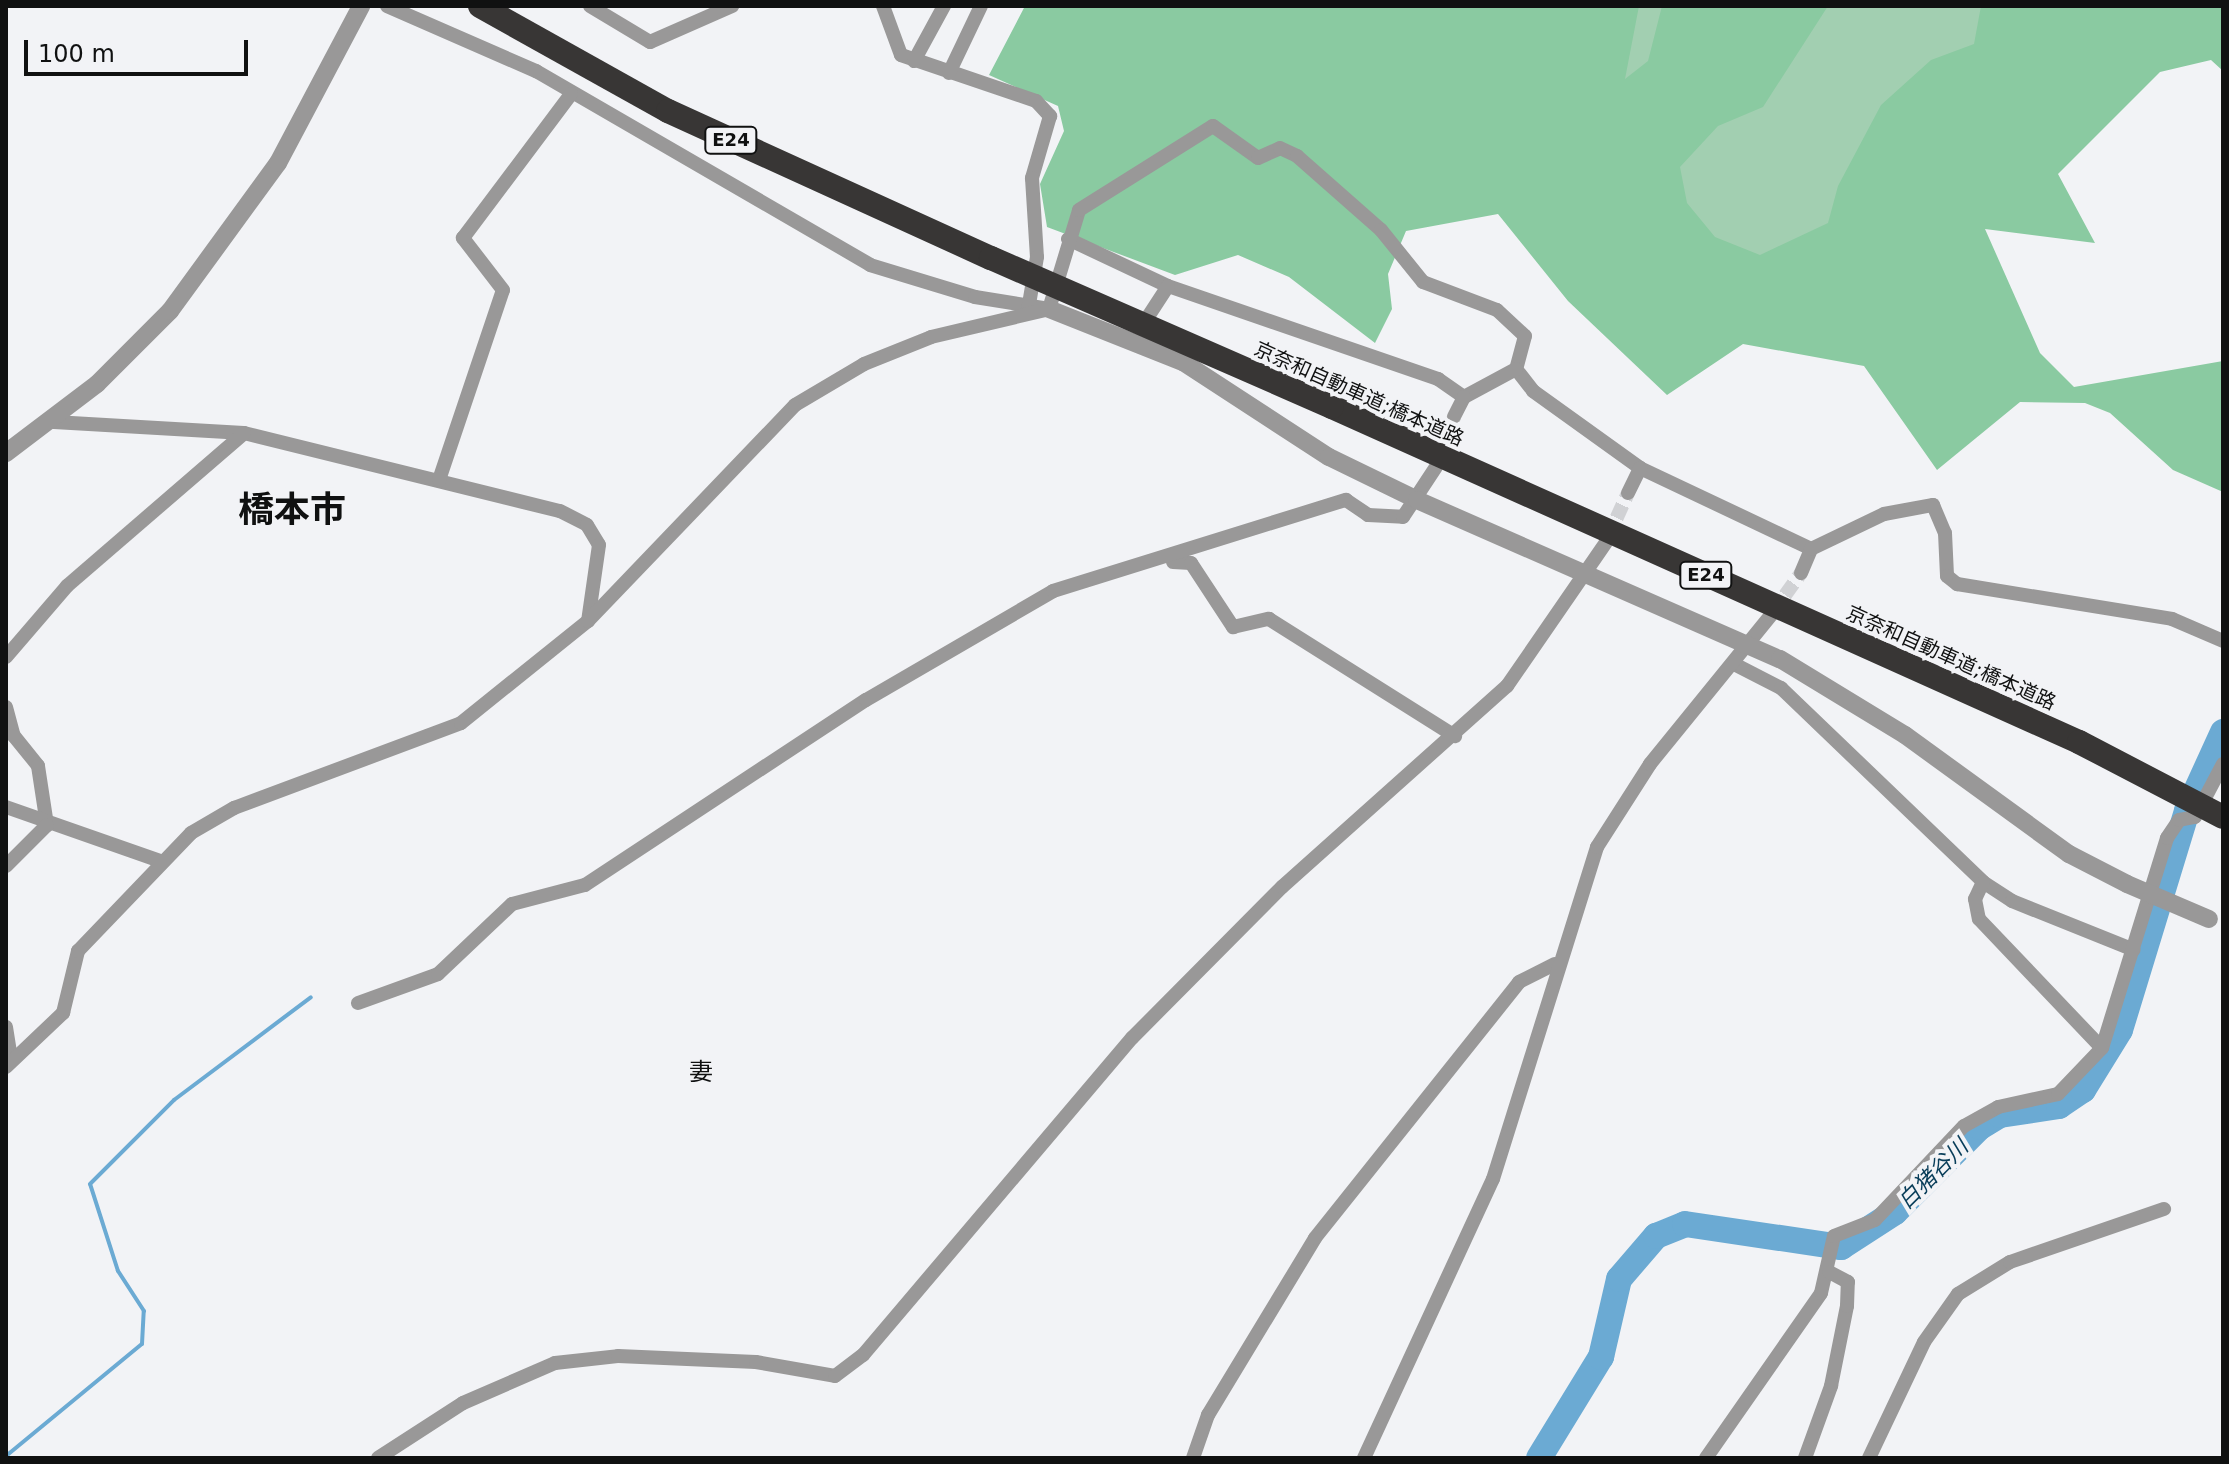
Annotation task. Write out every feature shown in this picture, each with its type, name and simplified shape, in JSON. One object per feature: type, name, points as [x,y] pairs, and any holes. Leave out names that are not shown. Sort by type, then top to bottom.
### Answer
[{"type":"highway","name":"京奈和自動車道;橋本道路","points":[[480,6],[668,111],[2079,742],[2223,817]]},
{"type":"street","points":[[7,455],[54,422],[170,311],[278,163],[361,6]]},
{"type":"street","points":[[387,6],[536,71],[870,265],[975,297],[1027,303],[1049,309],[1135,338],[1233,390],[1329,457],[1417,500],[1749,644],[1905,735],[2069,854],[2127,884],[2216,921]]},
{"type":"street","points":[[590,6],[650,42],[732,6]]},
{"type":"street","points":[[883,6],[901,55],[1036,101],[1050,116],[1032,178],[1037,257],[1027,303],[1029,319]]},
{"type":"street","points":[[914,61],[944,6]]},
{"type":"street","points":[[949,73],[981,6]]},
{"type":"street","points":[[439,480],[503,290],[463,238],[571,94]]},
{"type":"street","points":[[8,1063],[63,1013],[78,951],[160,861],[234,808],[461,723],[588,621],[795,405],[864,364],[931,337],[1029,319],[1049,309],[1079,210],[1213,126],[1225,129],[1248,154],[1280,148],[1297,156],[1381,230],[1423,282],[1511,321],[1525,336],[1516,369],[1464,397],[1454,417]]},
{"type":"street","points":[[1068,239],[1168,286],[1438,379],[1464,397]]},
{"type":"street","points":[[1135,338],[1168,286]]},
{"type":"street","points":[[1516,369],[1533,391],[1640,468],[1811,549]]},
{"type":"street","points":[[54,422],[244,433],[439,480],[587,525],[599,545],[588,621]]},
{"type":"street","points":[[6,657],[67,586],[244,433]]},
{"type":"street","points":[[358,1003],[438,974],[512,904],[585,885],[866,700],[1053,591],[1163,562],[1326,504],[1346,500],[1368,515],[1403,517],[1436,467]]},
{"type":"street","points":[[1628,493],[1640,468]]},
{"type":"street","points":[[1801,573],[1811,549],[1884,514],[1933,505],[1945,533],[1947,576],[1957,584],[2172,619],[2223,641]]},
{"type":"street","points":[[378,1458],[463,1403],[555,1363],[633,1357],[756,1362],[836,1375],[863,1355],[1132,1038],[1282,887],[1455,736],[1507,686],[1588,576],[1605,544]]},
{"type":"street","points":[[1163,562],[1191,563],[1233,627],[1269,619],[1455,736]]},
{"type":"street","points":[[1364,1458],[1493,1179],[1555,964],[1597,847],[1650,764],[1736,665],[1771,615]]},
{"type":"street","points":[[1736,665],[1781,688],[1983,882],[2012,901],[2134,950]]},
{"type":"street","points":[[6,707],[14,736],[38,766],[47,825]]},
{"type":"street","points":[[1706,1458],[1784,1355],[1829,1272],[1834,1236],[1875,1220],[1964,1126],[1998,1107],[2058,1094],[2102,1048],[2134,950],[2183,820],[2223,764]]},
{"type":"street","points":[[6,807],[47,825],[160,861]]},
{"type":"street","points":[[6,866],[47,825]]},
{"type":"street","points":[[1983,882],[1975,899],[1979,919],[2102,1048]]},
{"type":"street","points":[[1193,1458],[1208,1415],[1315,1238],[1519,982],[1555,964]]},
{"type":"street","points":[[6,1027],[8,1063]]},
{"type":"street","points":[[1869,1458],[1924,1342],[1958,1294],[2010,1262],[2164,1209]]},
{"type":"street","points":[[1805,1458],[1831,1386],[1847,1306],[1848,1282],[1829,1272]]},
{"type":"green space","points":[[1025,6],[1639,6],[1625,79],[1648,61],[1662,6],[1828,6],[1763,107],[1718,126],[1680,167],[1687,203],[1715,237],[1760,255],[1828,223],[1838,186],[1881,105],[1931,60],[1974,44],[1981,6],[2223,6],[2223,71],[2211,60],[2160,72],[2058,174],[2095,243],[1985,229],[2040,353],[2074,387],[2223,361],[2223,492],[2173,470],[2110,413],[2085,403],[2020,402],[1937,470],[1864,366],[1743,344],[1667,395],[1568,301],[1498,214],[1406,231],[1388,274],[1392,309],[1375,343],[1289,277],[1238,255],[1175,275],[1047,227],[1040,184],[1064,131],[1058,106],[989,75]]},
{"type":"green space","points":[[1543,6],[2223,6],[2223,25],[1765,316]]},
{"type":"waterway","name":"白猪谷川","points":[[1539,1458],[1601,1357],[1619,1279],[1656,1236],[1685,1224],[1841,1247],[1895,1212],[1980,1127],[2000,1115],[2059,1106],[2083,1090],[2120,1030],[2187,811],[2223,732]]},
{"type":"waterway","points":[[6,1456],[142,1344],[144,1311],[118,1271],[90,1184],[174,1100],[311,997]]},
{"type":"tunnel","points":[[1439,459],[1454,417]]},
{"type":"tunnel","points":[[1608,537],[1628,493]]},
{"type":"tunnel","points":[[1773,612],[1801,573]]},
{"type":"district","name":"橋本市","points":[[292,510]]},
{"type":"district","name":"妻","points":[[701,1073]]}]
